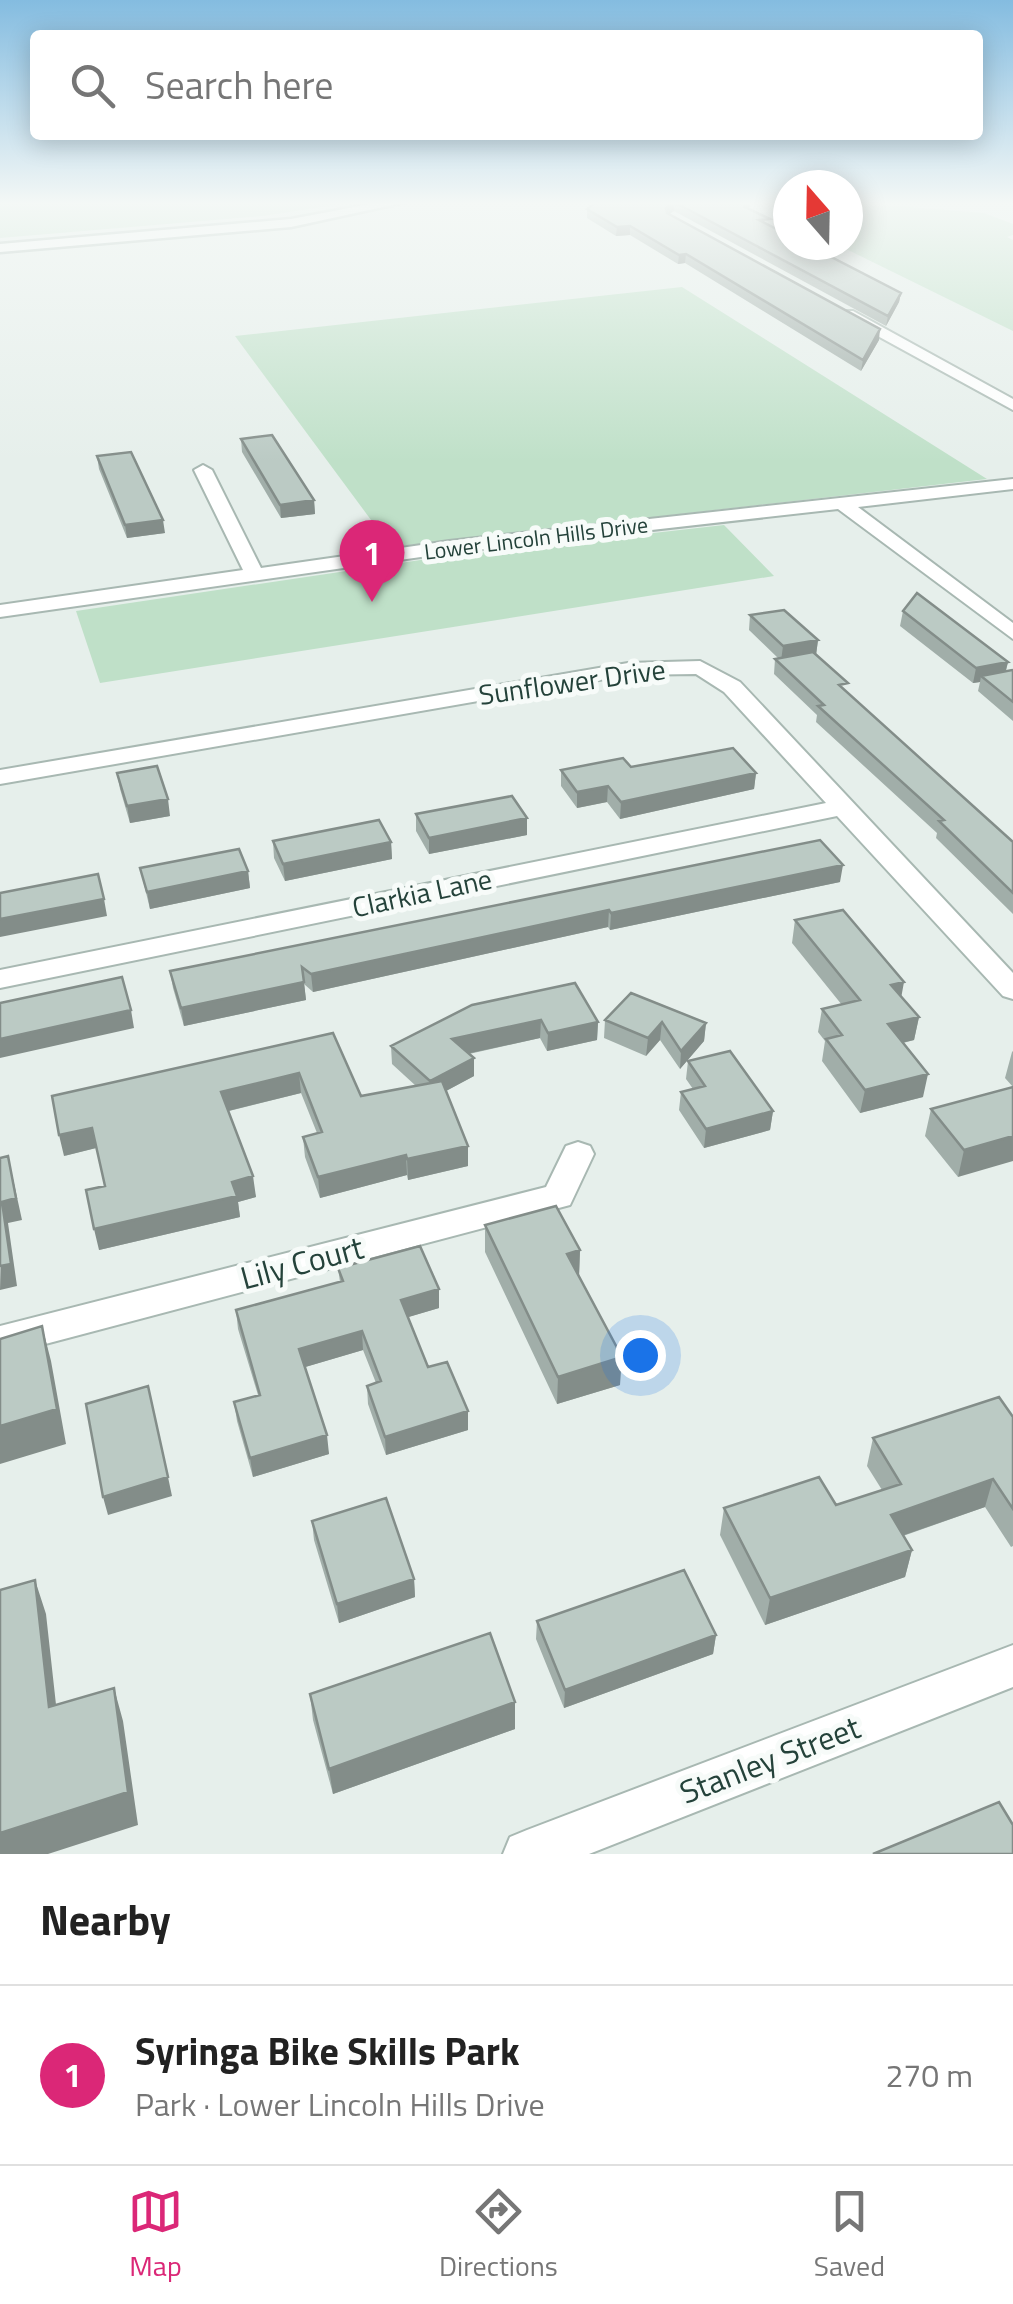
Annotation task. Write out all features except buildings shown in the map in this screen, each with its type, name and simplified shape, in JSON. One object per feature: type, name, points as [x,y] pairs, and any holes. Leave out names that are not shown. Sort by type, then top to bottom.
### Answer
[{"type":"street","points":[[826,302],[1013,405]]},
{"type":"street","points":[[203,470],[255,574]]},
{"type":"street","name":"Lower Lincoln Hills Drive","points":[[0,611],[449,548],[1013,484]]},
{"type":"street","points":[[843,504],[1013,633]]},
{"type":"street","name":"Sunflower Drive","points":[[0,777],[628,669],[700,667],[732,686],[1013,990]]},
{"type":"street","name":"Clarkia Lane","points":[[0,979],[843,807]]},
{"type":"street","name":"Lily Court","points":[[0,1341],[558,1196],[578,1154]]},
{"type":"street","name":"Stanley Street","points":[[527,1854],[1013,1666]]},
{"type":"green space","points":[[684,289],[987,479],[391,547],[235,336]]},
{"type":"green space","points":[[927,289],[1013,289],[1013,331]]},
{"type":"green space","points":[[724,525],[774,576],[100,683],[76,611],[434,558]]},
{"type":"place","name":"Syringa Bike Skills Park","points":[[372,602]]}]
